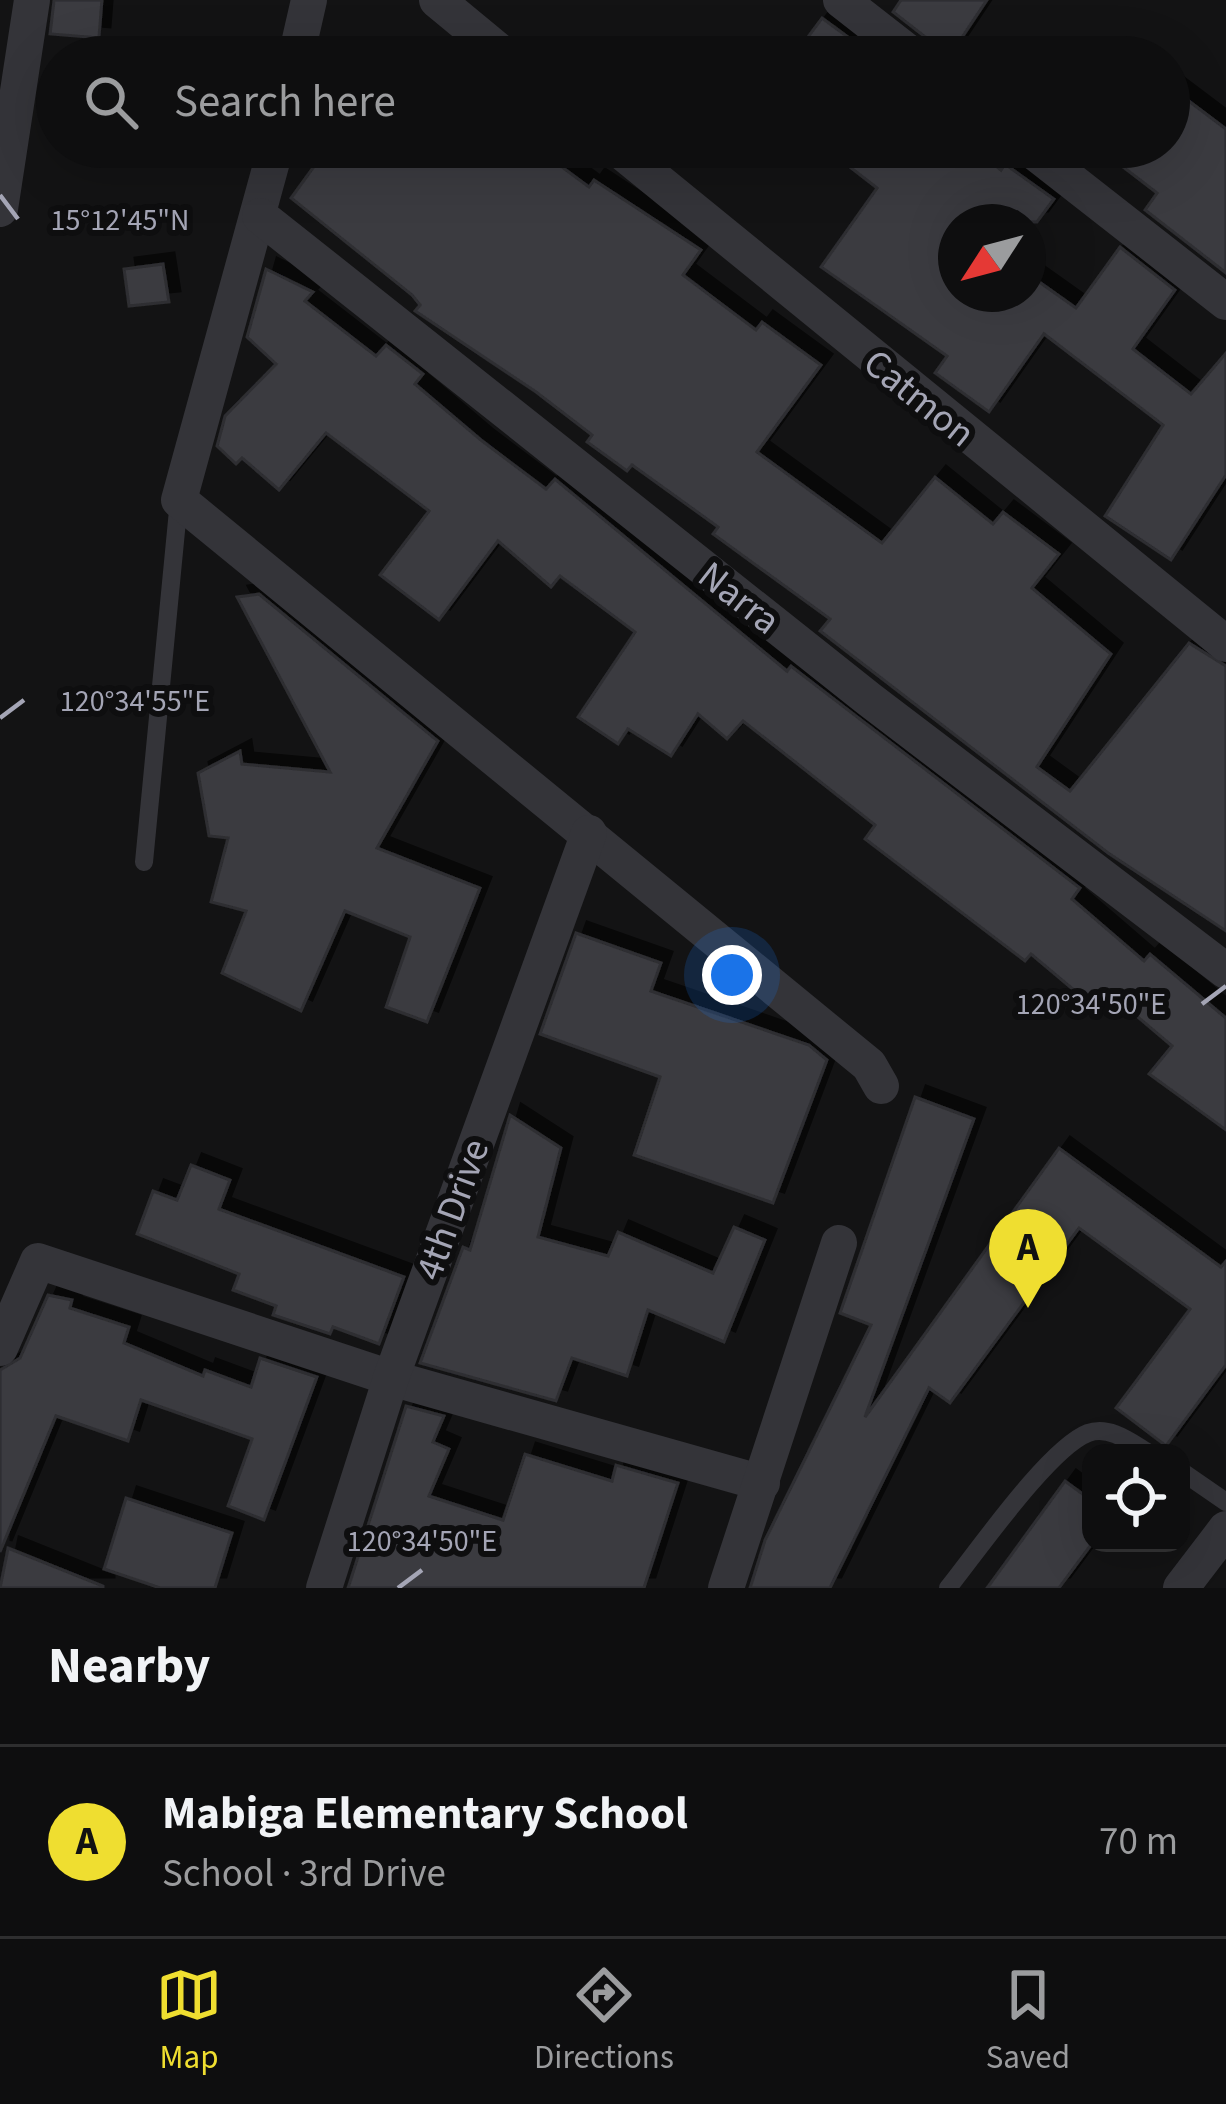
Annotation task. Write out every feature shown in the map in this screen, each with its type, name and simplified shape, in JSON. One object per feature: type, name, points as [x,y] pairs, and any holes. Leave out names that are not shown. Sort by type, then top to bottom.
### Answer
[{"type":"street","points":[[0,209],[32,0]]},
{"type":"street","points":[[301,36],[310,0]]},
{"type":"street","points":[[437,0],[481,36]]},
{"type":"street","points":[[841,0],[887,36]]},
{"type":"street","points":[[271,168],[179,500],[869,1065],[881,1086]]},
{"type":"street","name":"Catmon","points":[[642,168],[1226,644]]},
{"type":"street","points":[[1055,168],[1226,302]]},
{"type":"street","name":"Narra","points":[[260,216],[870,700],[1226,971]]},
{"type":"street","name":"4th Drive","points":[[324,1588],[391,1378],[589,833]]},
{"type":"street","points":[[726,1588],[839,1243]]},
{"type":"street","points":[[0,1348],[38,1261],[391,1378],[762,1483]]},
{"type":"street","points":[[1180,1588],[1226,1529]]},
{"type":"lane","points":[[144,862],[179,500]]},
{"type":"lane","points":[[948,1588],[1048,1465],[1088,1433],[1112,1432],[1134,1444]]},
{"type":"lane","points":[[1190,1477],[1226,1502]]},
{"type":"building","points":[[54,0],[102,0],[99,36],[50,34]]},
{"type":"building","points":[[901,0],[987,0],[963,36],[924,36],[893,12]]},
{"type":"building","points":[[822,18],[847,36],[809,36]]},
{"type":"building","points":[[1190,102],[1226,129],[1226,273],[1145,210],[1157,193],[1124,168],[1190,168]]},
{"type":"building","points":[[313,168],[563,168],[589,187],[594,180],[701,250],[683,275],[756,330],[762,322],[821,365],[757,452],[882,543],[935,477],[993,524],[1003,512],[1059,554],[1032,588],[1111,654],[1037,767],[1070,791],[1189,643],[1226,666],[1226,931],[1108,853],[820,631],[830,619],[713,534],[718,527],[632,465],[627,471],[587,442],[592,435],[536,392],[415,311],[420,305],[412,295],[291,198]]},
{"type":"building","points":[[851,168],[1011,168],[1054,199],[1046,210],[1046,204],[938,204],[938,312],[1046,312],[1046,287],[1076,308],[1120,247],[1175,290],[1133,349],[1191,394],[1226,353],[1226,475],[1171,560],[1105,516],[1163,425],[1044,334],[989,412],[935,373],[947,356],[821,267],[877,188]]},
{"type":"building","points":[[163,264],[169,302],[129,306],[124,269]]},
{"type":"building","points":[[266,269],[313,292],[305,301],[376,356],[386,345],[423,374],[415,384],[481,440],[546,489],[555,479],[787,671],[791,666],[1080,888],[1072,899],[1144,961],[1150,954],[1226,1018],[1226,1130],[1149,1074],[1172,1046],[1107,991],[1094,1007],[1031,954],[1025,961],[865,839],[875,825],[743,721],[727,739],[698,714],[671,756],[628,729],[618,744],[578,717],[635,632],[560,576],[551,587],[498,541],[439,620],[380,575],[429,511],[326,433],[279,490],[242,458],[236,464],[217,446],[225,416],[276,364],[247,337]]},
{"type":"building","points":[[259,594],[438,741],[377,848],[480,888],[427,1022],[386,1007],[410,937],[345,911],[301,1011],[222,973],[246,911],[211,902],[228,838],[209,836],[198,773],[240,751],[242,764],[330,772],[237,597]]},
{"type":"building","points":[[576,933],[661,963],[651,991],[809,1045],[827,1060],[773,1203],[634,1155],[660,1077],[540,1034]]},
{"type":"building","points":[[915,1097],[974,1119],[865,1417],[1059,1148],[1221,1267],[1226,1261],[1226,1365],[1167,1444],[1116,1408],[1190,1309],[1079,1228],[950,1403],[929,1388],[830,1588],[750,1588],[765,1540],[871,1325],[840,1313]]},
{"type":"building","points":[[510,1115],[561,1148],[538,1237],[608,1256],[618,1232],[713,1273],[734,1227],[765,1240],[724,1342],[648,1310],[627,1376],[572,1358],[556,1401],[420,1363],[463,1247],[470,1250]]},
{"type":"building","points":[[191,1165],[230,1180],[219,1209],[404,1277],[379,1344],[333,1327],[330,1334],[273,1315],[276,1306],[233,1290],[239,1274],[137,1234],[153,1191],[177,1200]]},
{"type":"building","points":[[48,1295],[72,1300],[70,1308],[129,1327],[124,1343],[203,1376],[205,1370],[251,1387],[260,1358],[317,1377],[264,1520],[228,1506],[252,1439],[141,1400],[128,1441],[56,1416],[0,1552],[0,1370],[20,1358]]},
{"type":"building","points":[[406,1406],[444,1416],[433,1442],[449,1449],[429,1496],[503,1520],[525,1454],[612,1481],[616,1465],[678,1483],[644,1588],[348,1588]]},
{"type":"building","points":[[1065,1481],[1082,1493],[1082,1552],[1086,1552],[1059,1588],[987,1588]]},
{"type":"building","points":[[126,1498],[232,1533],[215,1588],[160,1588],[104,1569]]},
{"type":"building","points":[[8,1548],[103,1586],[103,1588],[0,1588]]},
{"type":"place","name":"Mabiga Elementary School","points":[[1028,1308]]}]
